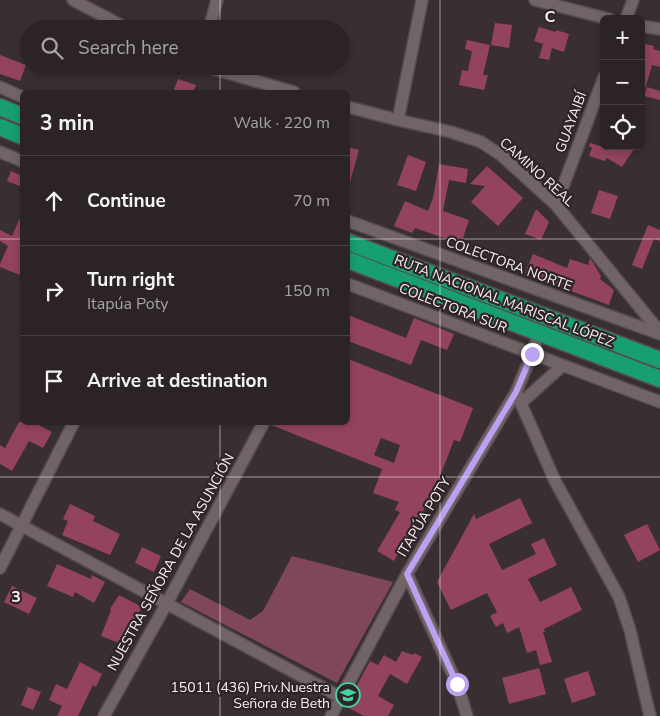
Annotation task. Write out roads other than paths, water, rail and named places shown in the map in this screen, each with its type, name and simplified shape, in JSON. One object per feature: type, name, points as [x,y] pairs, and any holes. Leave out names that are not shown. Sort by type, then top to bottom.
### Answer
[{"type":"highway","points":[[0,107],[20,115]]},
{"type":"highway","points":[[0,127],[20,135]]},
{"type":"highway","name":"RUTA NACIONAL MARISCAL LÓPEZ","points":[[350,243],[660,360]]},
{"type":"highway","name":"RUTA NACIONAL MARISCAL LÓPEZ","points":[[350,261],[660,379]]},
{"type":"street","points":[[73,0],[111,20]]},
{"type":"street","points":[[211,20],[217,0]]},
{"type":"street","points":[[398,120],[422,0]]},
{"type":"street","points":[[535,0],[600,17]]},
{"type":"street","points":[[627,15],[633,0]]},
{"type":"street","points":[[645,27],[660,29]]},
{"type":"street","points":[[234,75],[287,90]]},
{"type":"street","points":[[0,88],[20,96]]},
{"type":"street","name":"GUAYAIBÍ","points":[[556,205],[600,88]]},
{"type":"street","name":"CAMINO REAL","points":[[350,108],[451,132],[481,142],[501,155],[556,205],[660,333]]},
{"type":"street","points":[[0,152],[20,160]]},
{"type":"street","name":"COLECTORA NORTE","points":[[350,222],[660,333]]},
{"type":"street","name":"COLECTORA SUR","points":[[350,285],[660,402]]},
{"type":"street","name":"ITAPÚA POTY","points":[[332,716],[407,574],[516,392],[539,333]]},
{"type":"street","points":[[521,403],[562,366]]},
{"type":"street","points":[[629,390],[636,370]]},
{"type":"street","points":[[516,392],[555,481],[619,597],[630,630],[650,716]]},
{"type":"street","points":[[0,568],[72,425]]},
{"type":"street","name":"NUESTRA SEÑORA DE LA ASUNCIÓN","points":[[104,716],[262,425]]},
{"type":"street","points":[[0,514],[342,698]]},
{"type":"street","points":[[407,574],[457,684],[467,716]]},
{"type":"place","name":"15011 (436) Priv.Nuestra Señora de Beth","points":[[348,695]]}]
